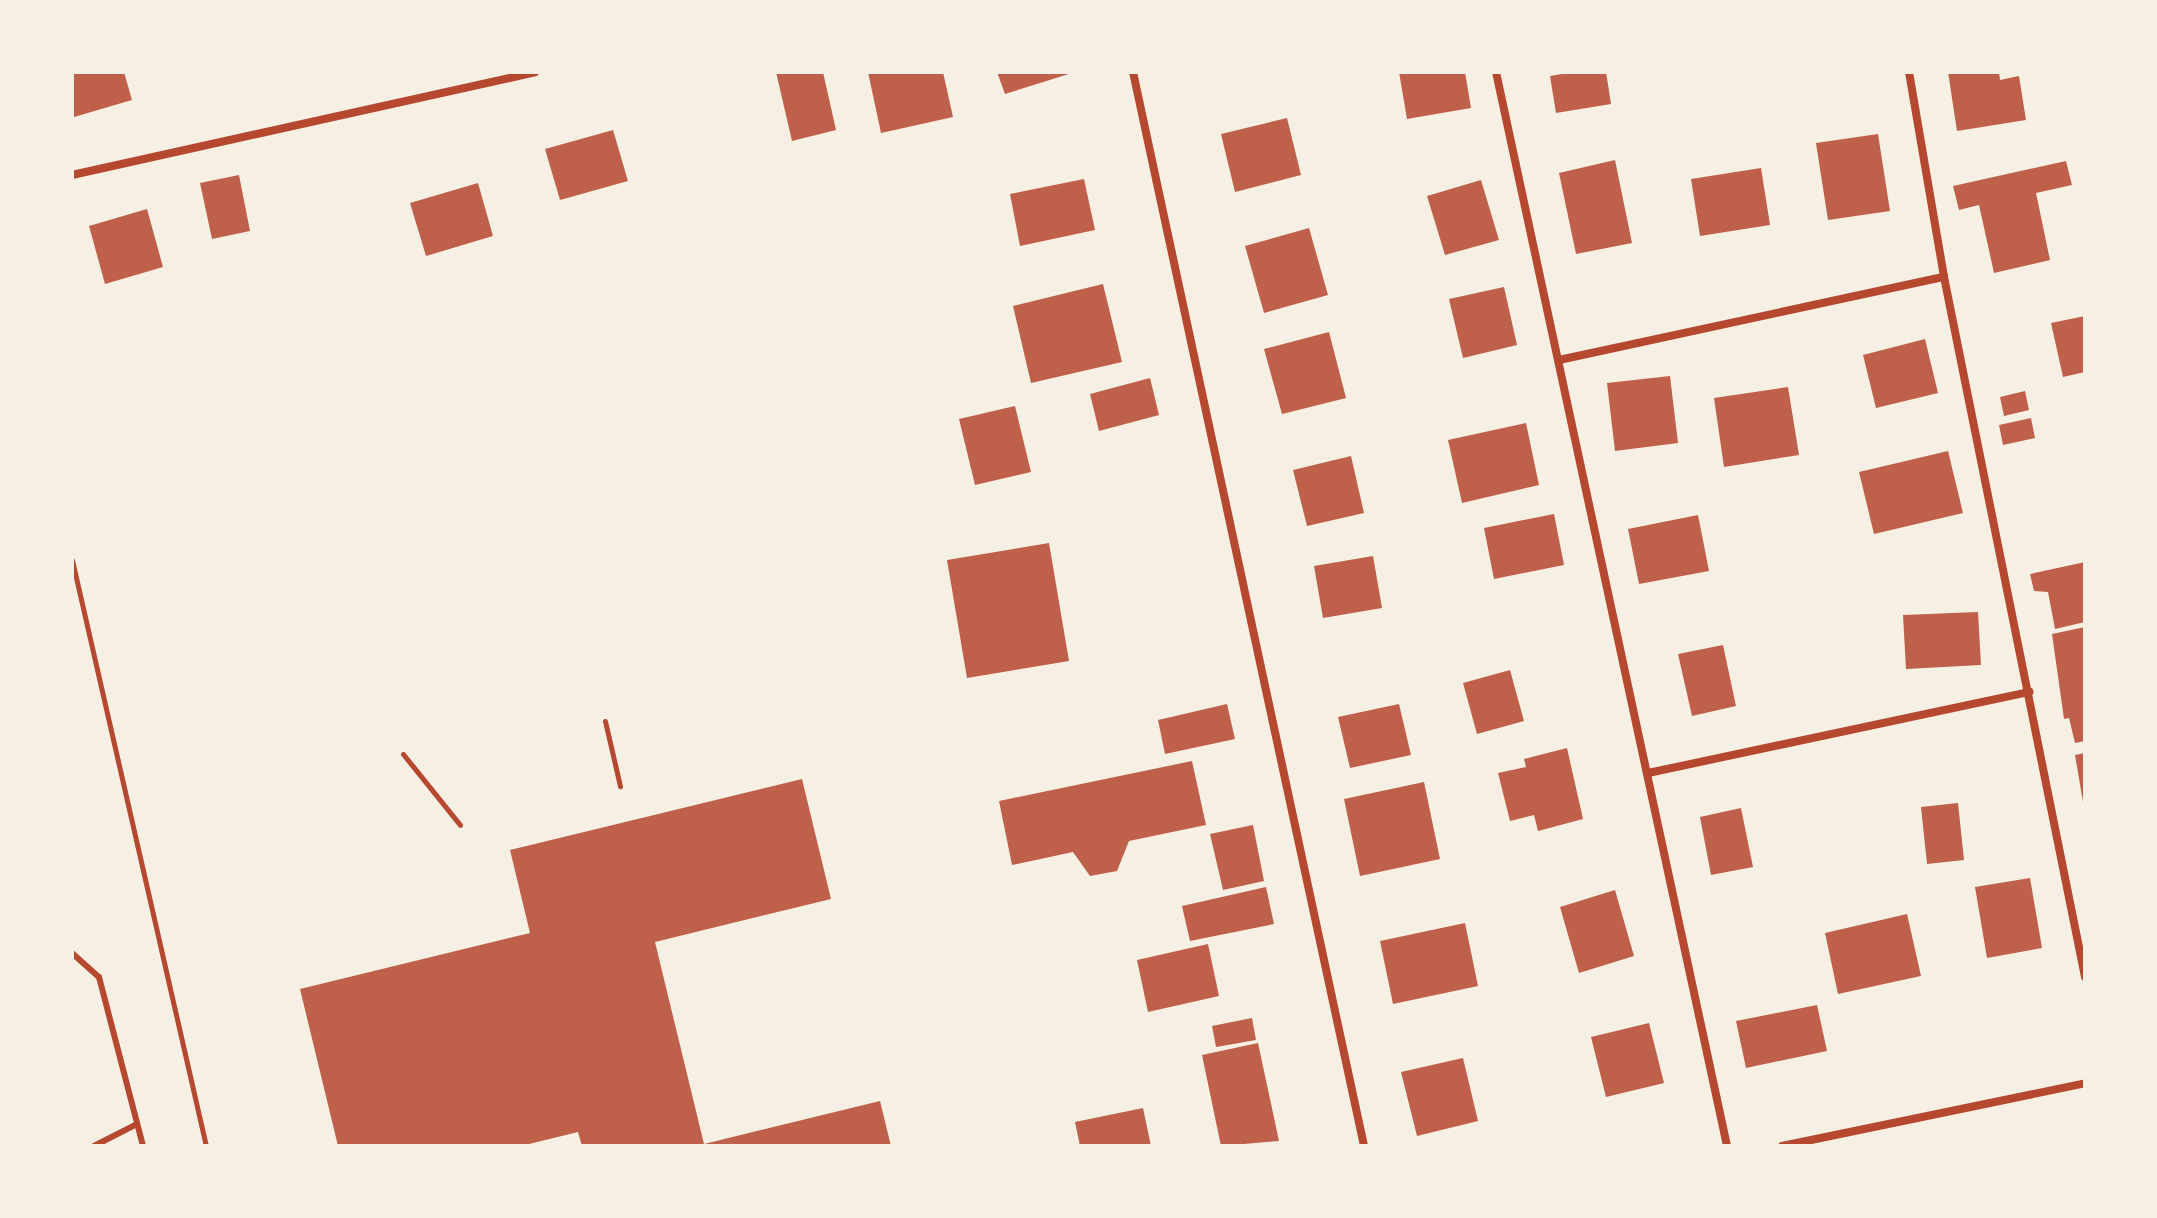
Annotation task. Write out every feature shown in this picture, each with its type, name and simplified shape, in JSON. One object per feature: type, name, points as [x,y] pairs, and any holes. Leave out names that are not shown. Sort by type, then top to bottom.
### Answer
[{"type":"street","points":[[72,175],[535,72]]},
{"type":"street","points":[[1133,72],[1364,1146]]},
{"type":"street","points":[[1496,72],[1727,1146]]},
{"type":"street","points":[[1909,72],[1944,277],[2085,977]]},
{"type":"street","points":[[1559,360],[1944,277]]},
{"type":"street","points":[[1648,773],[2029,692]]},
{"type":"street","points":[[1782,1146],[2085,1083]]},
{"type":"lane","points":[[72,953],[99,977],[143,1146]]},
{"type":"lane","points":[[94,1146],[137,1124]]},
{"type":"path","points":[[72,560],[206,1146]]},
{"type":"path","points":[[605,721],[620,786]]},
{"type":"path","points":[[403,754],[460,825]]},
{"type":"building","points":[[72,72],[124,72],[132,100],[74,117]]},
{"type":"building","points":[[776,72],[823,72],[836,130],[792,141]]},
{"type":"building","points":[[868,72],[943,72],[953,117],[881,133]]},
{"type":"building","points":[[997,72],[1072,72],[1072,73],[1005,94]]},
{"type":"building","points":[[1399,72],[1465,72],[1471,108],[1407,119]]},
{"type":"building","points":[[1606,72],[1611,104],[1556,113],[1550,76]]},
{"type":"building","points":[[1948,72],[1999,72],[2000,80],[2019,76],[2026,120],[1957,131]]},
{"type":"building","points":[[1287,118],[1301,175],[1235,192],[1221,134]]},
{"type":"building","points":[[613,130],[628,181],[560,200],[545,149]]},
{"type":"building","points":[[1878,134],[1890,211],[1828,220],[1816,143]]},
{"type":"building","points":[[1615,160],[1632,243],[1576,254],[1559,173]]},
{"type":"building","points":[[2066,161],[2072,185],[2036,193],[2050,260],[1994,273],[1979,205],[1959,210],[1953,186]]},
{"type":"building","points":[[1761,168],[1770,225],[1700,236],[1691,179]]},
{"type":"building","points":[[239,175],[250,231],[212,239],[200,183]]},
{"type":"building","points":[[1084,179],[1095,230],[1020,246],[1010,194]]},
{"type":"building","points":[[1481,180],[1499,240],[1445,255],[1427,196]]},
{"type":"building","points":[[478,183],[493,236],[426,256],[410,203]]},
{"type":"building","points":[[147,209],[163,267],[105,284],[89,226]]},
{"type":"building","points":[[1309,228],[1328,295],[1264,313],[1245,246]]},
{"type":"building","points":[[1103,284],[1122,362],[1031,383],[1013,306]]},
{"type":"building","points":[[1504,287],[1517,345],[1463,358],[1449,299]]},
{"type":"building","points":[[2085,316],[2085,372],[2063,377],[2051,323]]},
{"type":"building","points":[[1329,332],[1346,398],[1282,414],[1264,349]]},
{"type":"building","points":[[1925,339],[1938,393],[1876,408],[1863,355]]},
{"type":"building","points":[[1670,376],[1678,443],[1615,451],[1607,383]]},
{"type":"building","points":[[1150,378],[1159,415],[1099,431],[1090,394]]},
{"type":"building","points":[[1788,387],[1799,455],[1724,467],[1714,398]]},
{"type":"building","points":[[2025,391],[2029,410],[2004,416],[2000,397]]},
{"type":"building","points":[[1015,406],[1031,472],[975,485],[959,419]]},
{"type":"building","points":[[2031,418],[2035,438],[2003,445],[1999,425]]},
{"type":"building","points":[[1526,423],[1539,485],[1462,503],[1448,440]]},
{"type":"building","points":[[1948,451],[1963,513],[1874,534],[1859,472]]},
{"type":"building","points":[[1351,456],[1364,513],[1307,526],[1293,470]]},
{"type":"building","points":[[1554,514],[1564,565],[1494,579],[1484,528]]},
{"type":"building","points":[[1698,515],[1709,571],[1639,584],[1628,529]]},
{"type":"building","points":[[1049,543],[1069,661],[967,678],[947,560]]},
{"type":"building","points":[[1373,556],[1382,608],[1323,618],[1314,566]]},
{"type":"building","points":[[2085,562],[2085,622],[2055,629],[2048,592],[2034,591],[2030,574]]},
{"type":"building","points":[[1978,612],[1981,665],[1906,669],[1903,615]]},
{"type":"building","points":[[2085,627],[2085,741],[2075,743],[2069,718],[2064,719],[2052,634]]},
{"type":"building","points":[[1723,645],[1736,706],[1692,716],[1678,654]]},
{"type":"building","points":[[1510,670],[1524,721],[1477,734],[1463,683]]},
{"type":"building","points":[[1227,704],[1235,739],[1165,754],[1158,720]]},
{"type":"building","points":[[1399,704],[1411,755],[1350,768],[1338,717]]},
{"type":"building","points":[[1567,748],[1583,819],[1538,831],[1534,815],[1510,821],[1498,773],[1526,767],[1524,759]]},
{"type":"building","points":[[2085,753],[2085,802],[2083,802],[2075,755]]},
{"type":"building","points":[[1192,761],[1206,825],[1129,841],[1117,871],[1090,876],[1073,852],[1012,865],[999,801]]},
{"type":"building","points":[[802,779],[831,899],[655,942],[704,1144],[880,1101],[891,1146],[582,1146],[578,1132],[521,1146],[338,1146],[300,989],[530,933],[510,850]]},
{"type":"building","points":[[1424,782],[1440,859],[1360,876],[1344,799]]},
{"type":"building","points":[[1958,803],[1964,860],[1927,864],[1921,807]]},
{"type":"building","points":[[1741,808],[1753,867],[1711,875],[1700,817]]},
{"type":"building","points":[[1253,825],[1264,881],[1223,890],[1210,834]]},
{"type":"building","points":[[2030,878],[2042,948],[1987,958],[1975,887]]},
{"type":"building","points":[[1266,887],[1274,924],[1190,941],[1182,906]]},
{"type":"building","points":[[1615,890],[1634,956],[1579,973],[1560,907]]},
{"type":"building","points":[[1907,914],[1921,976],[1838,994],[1825,933]]},
{"type":"building","points":[[1465,923],[1478,986],[1393,1004],[1380,941]]},
{"type":"building","points":[[1208,944],[1219,996],[1148,1012],[1137,960]]},
{"type":"building","points":[[1817,1005],[1827,1051],[1746,1068],[1736,1021]]},
{"type":"building","points":[[1252,1018],[1256,1040],[1216,1047],[1212,1026]]},
{"type":"building","points":[[1649,1023],[1664,1083],[1606,1097],[1591,1037]]},
{"type":"building","points":[[1258,1043],[1279,1141],[1221,1146],[1202,1055]]},
{"type":"building","points":[[1463,1058],[1478,1121],[1417,1136],[1401,1072]]},
{"type":"building","points":[[1143,1108],[1151,1146],[1080,1146],[1075,1122]]}]
